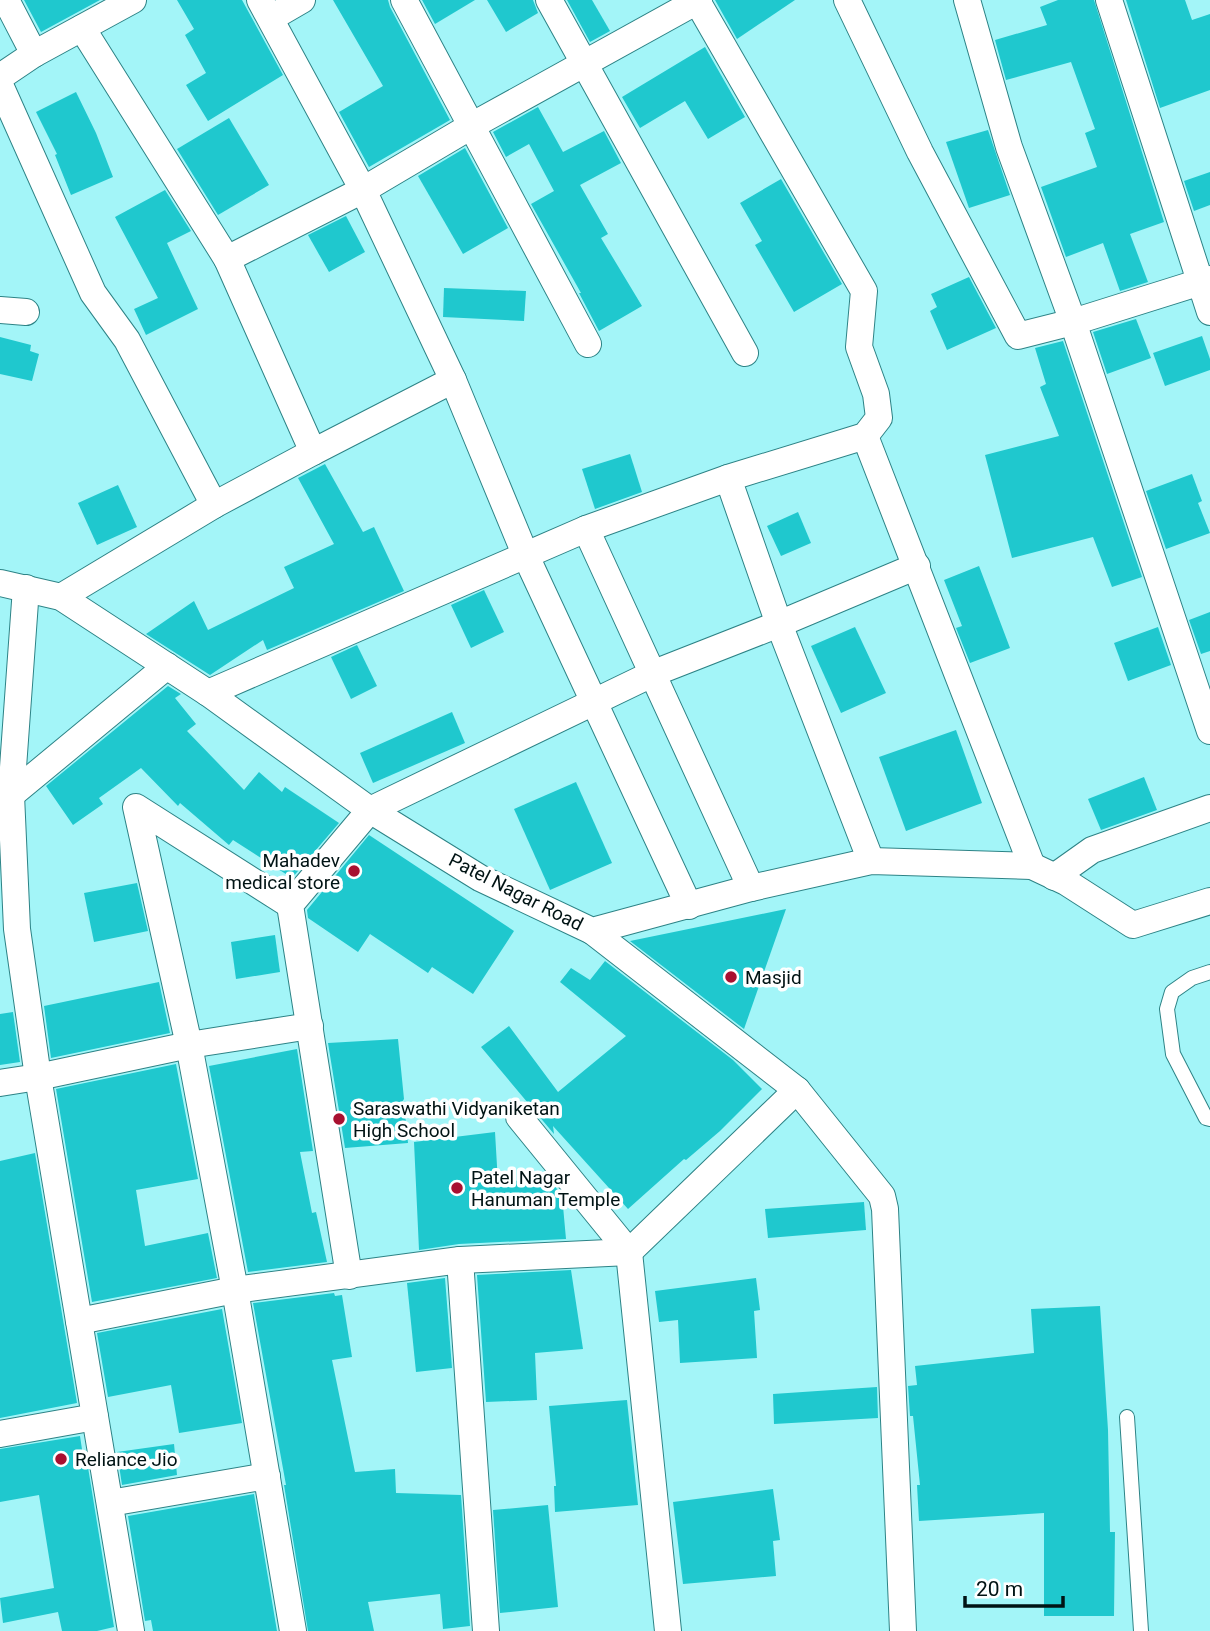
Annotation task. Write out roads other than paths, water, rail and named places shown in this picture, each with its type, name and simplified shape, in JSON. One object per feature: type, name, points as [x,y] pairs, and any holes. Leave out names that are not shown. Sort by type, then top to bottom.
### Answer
[{"type":"street","points":[[6,0],[34,54]]},
{"type":"street","points":[[0,77],[90,16],[133,0]]},
{"type":"street","points":[[302,0],[265,9],[363,190],[453,380],[525,554],[689,906]]},
{"type":"street","points":[[404,0],[588,344]]},
{"type":"street","points":[[549,0],[744,353]]},
{"type":"street","points":[[208,694],[586,529],[728,478],[865,436],[879,418],[876,394],[859,347],[864,291],[698,0],[473,125],[363,190],[227,260]]},
{"type":"street","points":[[847,0],[920,152],[1018,336],[1205,281]]},
{"type":"street","points":[[967,0],[1009,147],[1073,322],[1210,732]]},
{"type":"street","points":[[1110,0],[1205,281],[1210,312]]},
{"type":"street","points":[[90,16],[227,260],[313,453]]},
{"type":"street","points":[[0,85],[93,293],[127,340],[215,505]]},
{"type":"street","points":[[0,310],[26,312]]},
{"type":"street","points":[[61,597],[215,505],[453,380]]},
{"type":"street","points":[[865,436],[1043,872],[1092,850],[1210,808]]},
{"type":"street","points":[[728,478],[779,624],[872,861]]},
{"type":"street","points":[[586,529],[751,888]]},
{"type":"street","points":[[290,905],[370,810],[654,673],[917,566]]},
{"type":"street","name":"Patel Nagar Road","points":[[0,583],[61,597],[208,694],[370,810],[480,878],[592,931],[751,888],[872,861],[1043,872],[1066,882],[1133,925],[1210,901]]},
{"type":"street","points":[[26,588],[11,795],[17,929],[38,1077],[131,1631]]},
{"type":"street","points":[[11,795],[167,666]]},
{"type":"street","points":[[293,1631],[235,1290],[189,1045],[136,807],[290,905],[349,1276]]},
{"type":"street","points":[[592,931],[797,1090],[881,1196],[885,1209],[903,1631]]},
{"type":"street","points":[[0,1083],[189,1045],[310,1026]]},
{"type":"street","points":[[79,1321],[235,1290],[460,1260],[629,1252],[797,1090]]},
{"type":"street","points":[[519,1117],[629,1252],[668,1631]]},
{"type":"street","points":[[460,1260],[486,1631]]},
{"type":"street","points":[[0,1434],[96,1417]]},
{"type":"street","points":[[110,1503],[267,1476]]},
{"type":"lane","points":[[1210,972],[1192,978],[1172,992],[1167,1009],[1173,1054],[1206,1118],[1210,1119]]},
{"type":"lane","points":[[1127,1417],[1141,1631]]},
{"type":"place","name":"Mahadev medical store","points":[[354,871]]},
{"type":"place","name":"Masjid","points":[[731,977]]},
{"type":"place","name":"Saraswathi Vidyaniketan High School","points":[[339,1119]]},
{"type":"place","name":"Patel Nagar Hanuman Temple","points":[[457,1188]]},
{"type":"place","name":"Reliance Jio","points":[[61,1459]]}]
